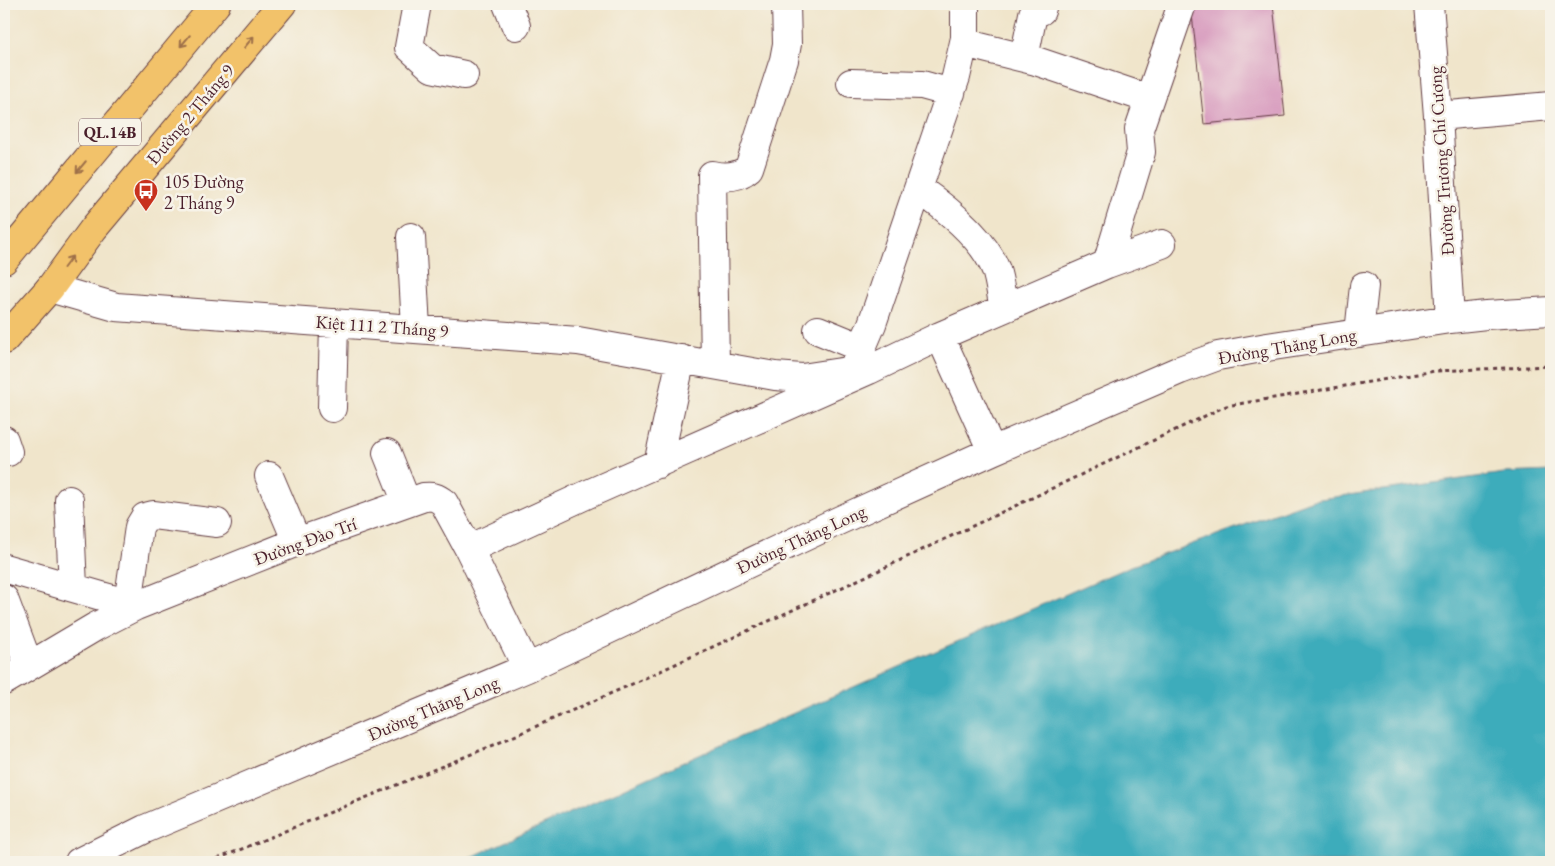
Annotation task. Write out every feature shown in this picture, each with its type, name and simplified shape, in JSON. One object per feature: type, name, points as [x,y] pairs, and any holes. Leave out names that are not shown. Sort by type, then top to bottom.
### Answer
[{"type":"highway","name":"QL.14B","points":[[4,260],[216,4]]},
{"type":"highway","name":"Đường 2 Tháng 9","points":[[4,340],[50,288],[94,228],[282,4]]},
{"type":"street","points":[[417,4],[409,46],[432,68],[464,75]]},
{"type":"street","points":[[715,365],[712,175],[718,177],[736,176],[744,173],[749,168],[784,60],[787,44],[786,4]]},
{"type":"street","points":[[861,363],[872,324],[951,93],[964,43],[965,4]]},
{"type":"street","points":[[1024,58],[1033,14],[1041,11],[1043,4]]},
{"type":"street","points":[[1107,264],[1141,152],[1140,129],[1182,4]]},
{"type":"street","name":"Đường Trương Chí Cương","points":[[1430,4],[1450,319]]},
{"type":"street","points":[[964,43],[1024,58],[1149,99]]},
{"type":"street","points":[[851,83],[922,84],[951,93]]},
{"type":"street","points":[[1438,116],[1551,106]]},
{"type":"street","points":[[919,189],[940,204],[965,227],[985,252],[996,270],[1004,308]]},
{"type":"street","points":[[411,237],[416,328]]},
{"type":"street","points":[[469,549],[658,464],[861,363],[940,336],[1107,264],[1162,244]]},
{"type":"street","points":[[1358,333],[1364,286]]},
{"type":"street","name":"Kiệt 111 2 Tháng 9","points":[[50,288],[116,307],[578,341],[774,376],[802,378],[861,363]]},
{"type":"street","name":"Đường Thăng Long","points":[[79,862],[144,829],[528,668],[992,451],[1180,370],[1218,356],[1358,333],[1450,319],[1551,311]]},
{"type":"street","points":[[332,408],[334,323]]},
{"type":"street","points":[[818,330],[861,363]]},
{"type":"street","points":[[940,336],[992,451]]},
{"type":"street","points":[[658,464],[681,359]]},
{"type":"street","points":[[387,453],[407,503]]},
{"type":"street","points":[[268,476],[297,542]]},
{"type":"street","name":"Đường Đào Trí","points":[[4,681],[132,605],[297,542],[431,496],[439,498],[444,503],[528,668]]},
{"type":"street","points":[[69,500],[73,587]]},
{"type":"street","points":[[4,568],[132,605],[139,527],[145,517],[153,515],[217,523]]},
{"type":"street","points":[[4,599],[29,666]]},
{"type":"path","points":[[210,862],[496,744],[630,685],[886,567],[1226,406],[1435,371],[1551,366]]},
{"type":"water","points":[[1551,471],[1551,862],[460,862],[762,727],[1126,568],[1313,500],[1504,473]]},
{"type":"building","points":[[1273,4],[1285,116],[1204,124],[1191,5]]},
{"type":"place","name":"105 Đường 2 Tháng 9","points":[[146,212]]}]
